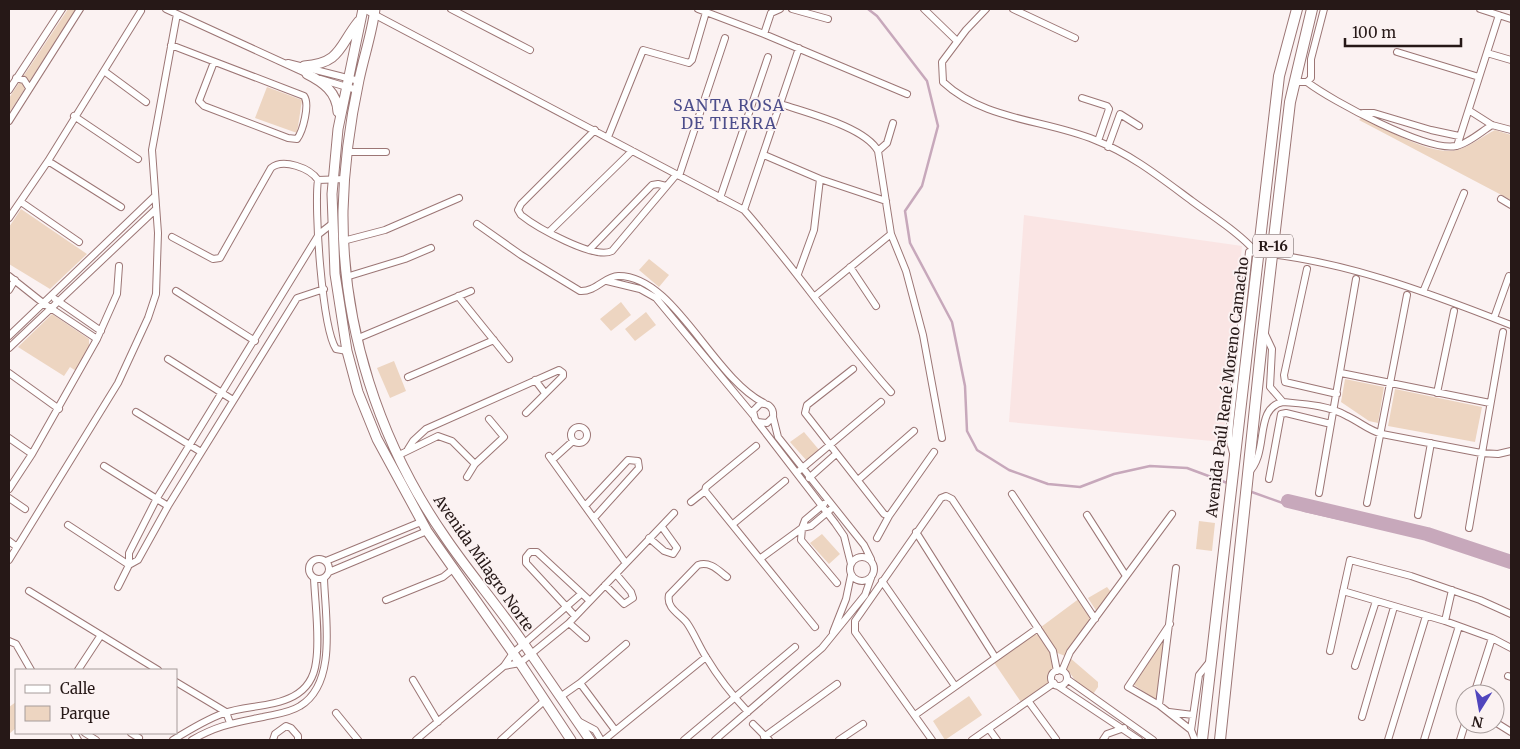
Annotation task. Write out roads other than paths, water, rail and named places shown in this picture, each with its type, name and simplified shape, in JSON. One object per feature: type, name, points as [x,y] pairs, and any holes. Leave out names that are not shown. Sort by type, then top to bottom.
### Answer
[{"type":"main road","name":"Avenida Milagro Norte","points":[[364,9],[338,129],[333,179],[335,274],[347,351],[358,392],[377,439],[421,522],[520,663],[571,740]]},
{"type":"main road","name":"Avenida Paúl René Moreno Camacho","points":[[1202,740],[1279,76],[1297,9]]},
{"type":"main road","name":"Avenida Paúl René Moreno Camacho","points":[[1220,740],[1263,330],[1290,102],[1312,9]]},
{"type":"main road","name":"Avenida Milagro Norte","points":[[375,11],[358,85],[345,179],[343,241],[346,277],[356,339],[397,456],[445,537],[524,644],[590,740]]},
{"type":"main road","points":[[306,70],[326,63],[336,57],[361,19]]},
{"type":"main road","points":[[306,70],[324,84],[338,103],[338,129]]},
{"type":"street","points":[[9,90],[62,9]]},
{"type":"street","points":[[9,121],[12,110],[29,88],[80,9]]},
{"type":"street","points":[[166,9],[286,63],[358,85]]},
{"type":"street","points":[[364,9],[375,11],[744,210],[798,274],[866,364],[891,392]]},
{"type":"street","points":[[451,9],[530,50]]},
{"type":"street","points":[[698,9],[799,48],[907,94]]},
{"type":"street","points":[[764,34],[771,13],[780,9]]},
{"type":"street","points":[[792,9],[828,20]]},
{"type":"street","points":[[924,9],[957,41]]},
{"type":"street","points":[[986,9],[957,41],[942,62],[943,82],[955,93],[1002,115],[1043,124],[1098,141],[1140,163],[1239,234],[1257,253],[1272,253],[1354,270],[1424,292],[1511,325]]},
{"type":"street","points":[[1013,9],[1075,38]]},
{"type":"street","points":[[1307,82],[1311,78],[1311,59],[1324,9]]},
{"type":"street","points":[[1480,9],[1511,19]]},
{"type":"street","points":[[9,218],[48,161],[74,116],[141,11]]},
{"type":"street","points":[[608,137],[643,50],[689,63],[692,60],[706,12]]},
{"type":"street","points":[[9,560],[118,383],[148,318],[156,294],[158,233],[152,150],[177,14]]},
{"type":"street","points":[[1457,146],[1500,15]]},
{"type":"street","points":[[595,130],[521,204],[518,210],[521,215],[549,232],[589,250],[608,253],[612,251],[677,175],[725,38]]},
{"type":"street","points":[[171,45],[304,96],[306,102],[301,133],[297,139],[288,138],[204,106],[198,101],[214,62]]},
{"type":"street","points":[[744,210],[799,48]]},
{"type":"street","points":[[1397,52],[1479,77]]},
{"type":"street","points":[[1487,53],[1511,60]]},
{"type":"street","points":[[720,198],[768,57]]},
{"type":"street","points":[[104,71],[146,102]]},
{"type":"street","points":[[16,78],[24,80],[29,88]]},
{"type":"street","points":[[1295,82],[1307,82],[1330,97],[1399,134],[1441,147],[1457,146],[1492,125]]},
{"type":"street","points":[[1082,98],[1107,106],[1139,126]]},
{"type":"street","points":[[781,104],[845,127],[874,142],[878,151],[891,234],[906,271],[923,335],[942,438]]},
{"type":"street","points":[[1098,141],[1109,109]]},
{"type":"street","points":[[1470,111],[1492,125],[1511,130]]},
{"type":"street","points":[[1362,113],[1374,112],[1431,130],[1459,136]]},
{"type":"street","points":[[1108,147],[1120,114]]},
{"type":"street","points":[[74,116],[138,159]]},
{"type":"street","points":[[878,151],[887,143],[893,123]]},
{"type":"street","points":[[1426,142],[1431,130]]},
{"type":"street","points":[[549,232],[632,151]]},
{"type":"street","points":[[348,152],[386,152]]},
{"type":"street","points":[[764,155],[820,179],[886,201]]},
{"type":"street","points":[[48,161],[121,207]]},
{"type":"street","points":[[172,237],[213,259],[220,258],[271,168],[276,164],[284,163],[310,171],[318,180],[319,234],[327,326],[332,343],[336,349],[347,351]]},
{"type":"street","points":[[318,180],[345,179]]},
{"type":"street","points":[[798,274],[814,230],[820,179]]},
{"type":"street","points":[[589,250],[652,185],[666,186]]},
{"type":"street","points":[[1424,292],[1464,193]]},
{"type":"street","points":[[9,336],[154,197]]},
{"type":"street","points":[[343,241],[385,230],[459,198]]},
{"type":"street","points":[[1502,200],[1511,205]]},
{"type":"street","points":[[21,202],[80,242]]},
{"type":"street","points":[[142,209],[147,218]]},
{"type":"street","points":[[9,348],[155,210]]},
{"type":"street","points":[[118,588],[129,565],[129,553],[157,498],[274,311],[319,234],[333,223]]},
{"type":"street","points":[[477,224],[521,255],[580,291],[587,292],[617,276],[628,277],[652,286],[666,299],[732,380],[772,408],[778,437],[864,545],[875,565],[875,572],[865,596],[822,648],[715,740]]},
{"type":"street","points":[[815,296],[891,234]]},
{"type":"street","points":[[346,277],[405,259],[431,248]]},
{"type":"street","points":[[9,489],[59,409],[97,339],[117,294],[119,266]]},
{"type":"street","points":[[850,267],[876,306]]},
{"type":"street","points":[[1307,269],[1284,375],[1285,382],[1337,394]]},
{"type":"street","points":[[9,276],[43,303],[97,339]]},
{"type":"street","points":[[1494,318],[1509,276]]},
{"type":"street","points":[[628,277],[628,285]]},
{"type":"street","points":[[1319,493],[1356,279]]},
{"type":"street","points":[[9,290],[15,280]]},
{"type":"street","points":[[606,281],[628,285],[656,298],[753,415],[844,536],[851,564],[851,575],[846,599],[833,633]]},
{"type":"street","points":[[647,293],[652,286]]},
{"type":"street","points":[[129,565],[138,560],[168,506],[296,298],[324,289]]},
{"type":"street","points":[[176,291],[255,341]]},
{"type":"street","points":[[356,339],[471,291]]},
{"type":"street","points":[[1367,503],[1382,434],[1407,295]]},
{"type":"street","points":[[50,296],[100,332]]},
{"type":"street","points":[[458,296],[509,359]]},
{"type":"street","points":[[274,311],[284,318]]},
{"type":"street","points":[[1437,393],[1454,311]]},
{"type":"street","points":[[1263,330],[1272,349],[1270,387],[1283,402]]},
{"type":"street","points":[[1469,528],[1503,332]]},
{"type":"street","points":[[408,377],[494,340]]},
{"type":"street","points":[[168,359],[233,400]]},
{"type":"street","points":[[853,369],[807,405],[804,413],[884,514],[889,516]]},
{"type":"street","points":[[408,449],[413,441],[426,429],[558,370],[563,373],[563,376],[526,414]]},
{"type":"street","points":[[9,373],[59,409]]},
{"type":"street","points":[[1341,373],[1490,403]]},
{"type":"street","points":[[535,380],[545,394]]},
{"type":"street","points":[[797,473],[881,402]]},
{"type":"street","points":[[1248,473],[1258,462],[1265,415],[1276,403],[1283,402],[1334,410],[1348,416],[1367,429],[1382,434],[1481,453],[1498,454],[1511,451]]},
{"type":"street","points":[[753,415],[756,407],[764,403]]},
{"type":"street","points":[[136,412],[201,452]]},
{"type":"street","points":[[1269,479],[1281,414],[1286,413],[1331,424]]},
{"type":"street","points":[[758,422],[767,423],[773,417]]},
{"type":"street","points":[[467,478],[475,464],[504,437],[489,419]]},
{"type":"street","points":[[858,480],[914,431]]},
{"type":"street","points":[[397,456],[438,436],[452,442],[475,464]]},
{"type":"street","points":[[9,438],[32,454]]},
{"type":"street","points":[[573,441],[550,458],[625,562]]},
{"type":"street","points":[[1418,515],[1431,443]]},
{"type":"street","points":[[691,502],[706,491],[706,487],[756,446]]},
{"type":"street","points":[[877,538],[889,516],[934,452]]},
{"type":"street","points":[[804,482],[836,454]]},
{"type":"street","points":[[585,506],[628,460],[638,461],[639,468],[594,518]]},
{"type":"street","points":[[104,466],[168,506]]},
{"type":"street","points":[[733,524],[785,481]]},
{"type":"street","points":[[706,491],[815,627]]},
{"type":"street","points":[[1012,494],[1095,619]]},
{"type":"street","points":[[932,740],[855,632],[855,621],[916,532],[941,498],[946,496],[952,499],[1038,628],[1052,651],[1060,671],[1067,679],[1153,740]]},
{"type":"street","points":[[9,498],[26,509]]},
{"type":"street","points":[[829,500],[805,520],[801,540],[837,583]]},
{"type":"street","points":[[761,558],[802,528],[810,526],[834,506]]},
{"type":"street","points":[[504,666],[520,663],[532,656],[576,616],[625,562],[674,513]]},
{"type":"street","points":[[1139,740],[1056,685],[1052,677],[1060,671],[1070,652],[1172,514]]},
{"type":"street","points":[[1087,515],[1126,576]]},
{"type":"street","points":[[173,740],[208,719],[226,712],[283,702],[296,696],[306,688],[313,676],[316,662],[314,578],[309,570],[311,562],[318,559],[326,561],[421,522]]},
{"type":"street","points":[[68,525],[129,565]]},
{"type":"street","points":[[650,538],[670,554],[676,552],[674,541],[662,527]]},
{"type":"street","points":[[314,578],[327,575],[427,531]]},
{"type":"street","points":[[916,532],[995,657]]},
{"type":"street","points":[[9,541],[17,547]]},
{"type":"street","points":[[576,616],[526,563],[526,557],[530,552],[537,552],[590,601]]},
{"type":"street","points":[[851,564],[857,557],[864,556],[871,559]]},
{"type":"street","points":[[1330,651],[1350,560],[1452,590],[1511,614]]},
{"type":"street","points":[[192,740],[211,728],[288,712],[301,706],[312,696],[322,681],[326,664],[326,561]]},
{"type":"street","points":[[728,578],[711,565],[704,563],[698,565],[669,595],[668,600],[671,607],[686,623],[733,697],[748,712]]},
{"type":"street","points":[[1158,705],[1176,568]]},
{"type":"street","points":[[386,600],[443,577],[453,569]]},
{"type":"street","points":[[605,585],[624,604],[631,601],[633,598],[631,592],[616,574]]},
{"type":"street","points":[[851,575],[856,580],[864,581],[871,578]]},
{"type":"street","points":[[882,581],[955,686]]},
{"type":"street","points":[[1445,621],[1452,590]]},
{"type":"street","points":[[29,591],[156,669]]},
{"type":"street","points":[[1343,591],[1445,621],[1492,638],[1511,648]]},
{"type":"street","points":[[416,740],[504,666],[513,653],[581,594]]},
{"type":"street","points":[[1355,666],[1376,601]]},
{"type":"street","points":[[1362,717],[1394,607]]},
{"type":"street","points":[[1388,740],[1426,616]]},
{"type":"street","points":[[568,623],[586,638]]},
{"type":"street","points":[[1170,624],[1128,687],[1169,712],[1175,720],[1191,730]]},
{"type":"street","points":[[1424,740],[1458,626]]},
{"type":"street","points":[[914,715],[1038,628]]},
{"type":"street","points":[[79,669],[100,635]]},
{"type":"street","points":[[1477,684],[1492,638]]},
{"type":"street","points":[[9,641],[16,644],[30,669]]},
{"type":"street","points":[[560,697],[580,683],[626,644]]},
{"type":"street","points":[[684,740],[795,647]]},
{"type":"street","points":[[576,720],[595,730],[603,740],[706,656]]},
{"type":"street","points":[[1195,740],[1191,730],[1199,675],[1211,660]]},
{"type":"street","points":[[972,740],[1056,685],[1064,684],[1067,679]]},
{"type":"street","points":[[413,680],[438,722]]},
{"type":"street","points":[[178,683],[226,712],[230,723]]},
{"type":"street","points":[[580,683],[615,730]]},
{"type":"street","points":[[753,724],[766,739],[837,684]]},
{"type":"street","points":[[501,740],[544,701]]},
{"type":"street","points":[[1029,702],[1056,739]]},
{"type":"street","points":[[1169,712],[1193,715]]},
{"type":"street","points":[[336,713],[358,740]]},
{"type":"street","points":[[839,740],[863,724]]},
{"type":"street","points":[[1103,740],[1107,734],[1123,730],[1129,724]]},
{"type":"street","points":[[273,740],[274,734],[286,726],[291,728],[298,736],[298,740]]},
{"type":"street","points":[[989,729],[996,740]]},
{"type":"street","points":[[133,734],[139,738]]},
{"type":"waterway","points":[[868,9],[877,16],[927,81],[938,126],[922,186],[905,211],[910,243],[952,322],[965,386],[967,431],[977,450],[1009,470],[1048,484],[1080,487],[1114,474],[1150,466],[1187,468],[1230,484]]},
{"type":"waterway","points":[[1249,491],[1305,511],[1425,538],[1511,567]]},
{"type":"waterway","points":[[1288,501],[1427,534],[1511,562]]},
{"type":"district","name":"SANTA ROSA DE TIERRA","points":[[729,114]]}]
